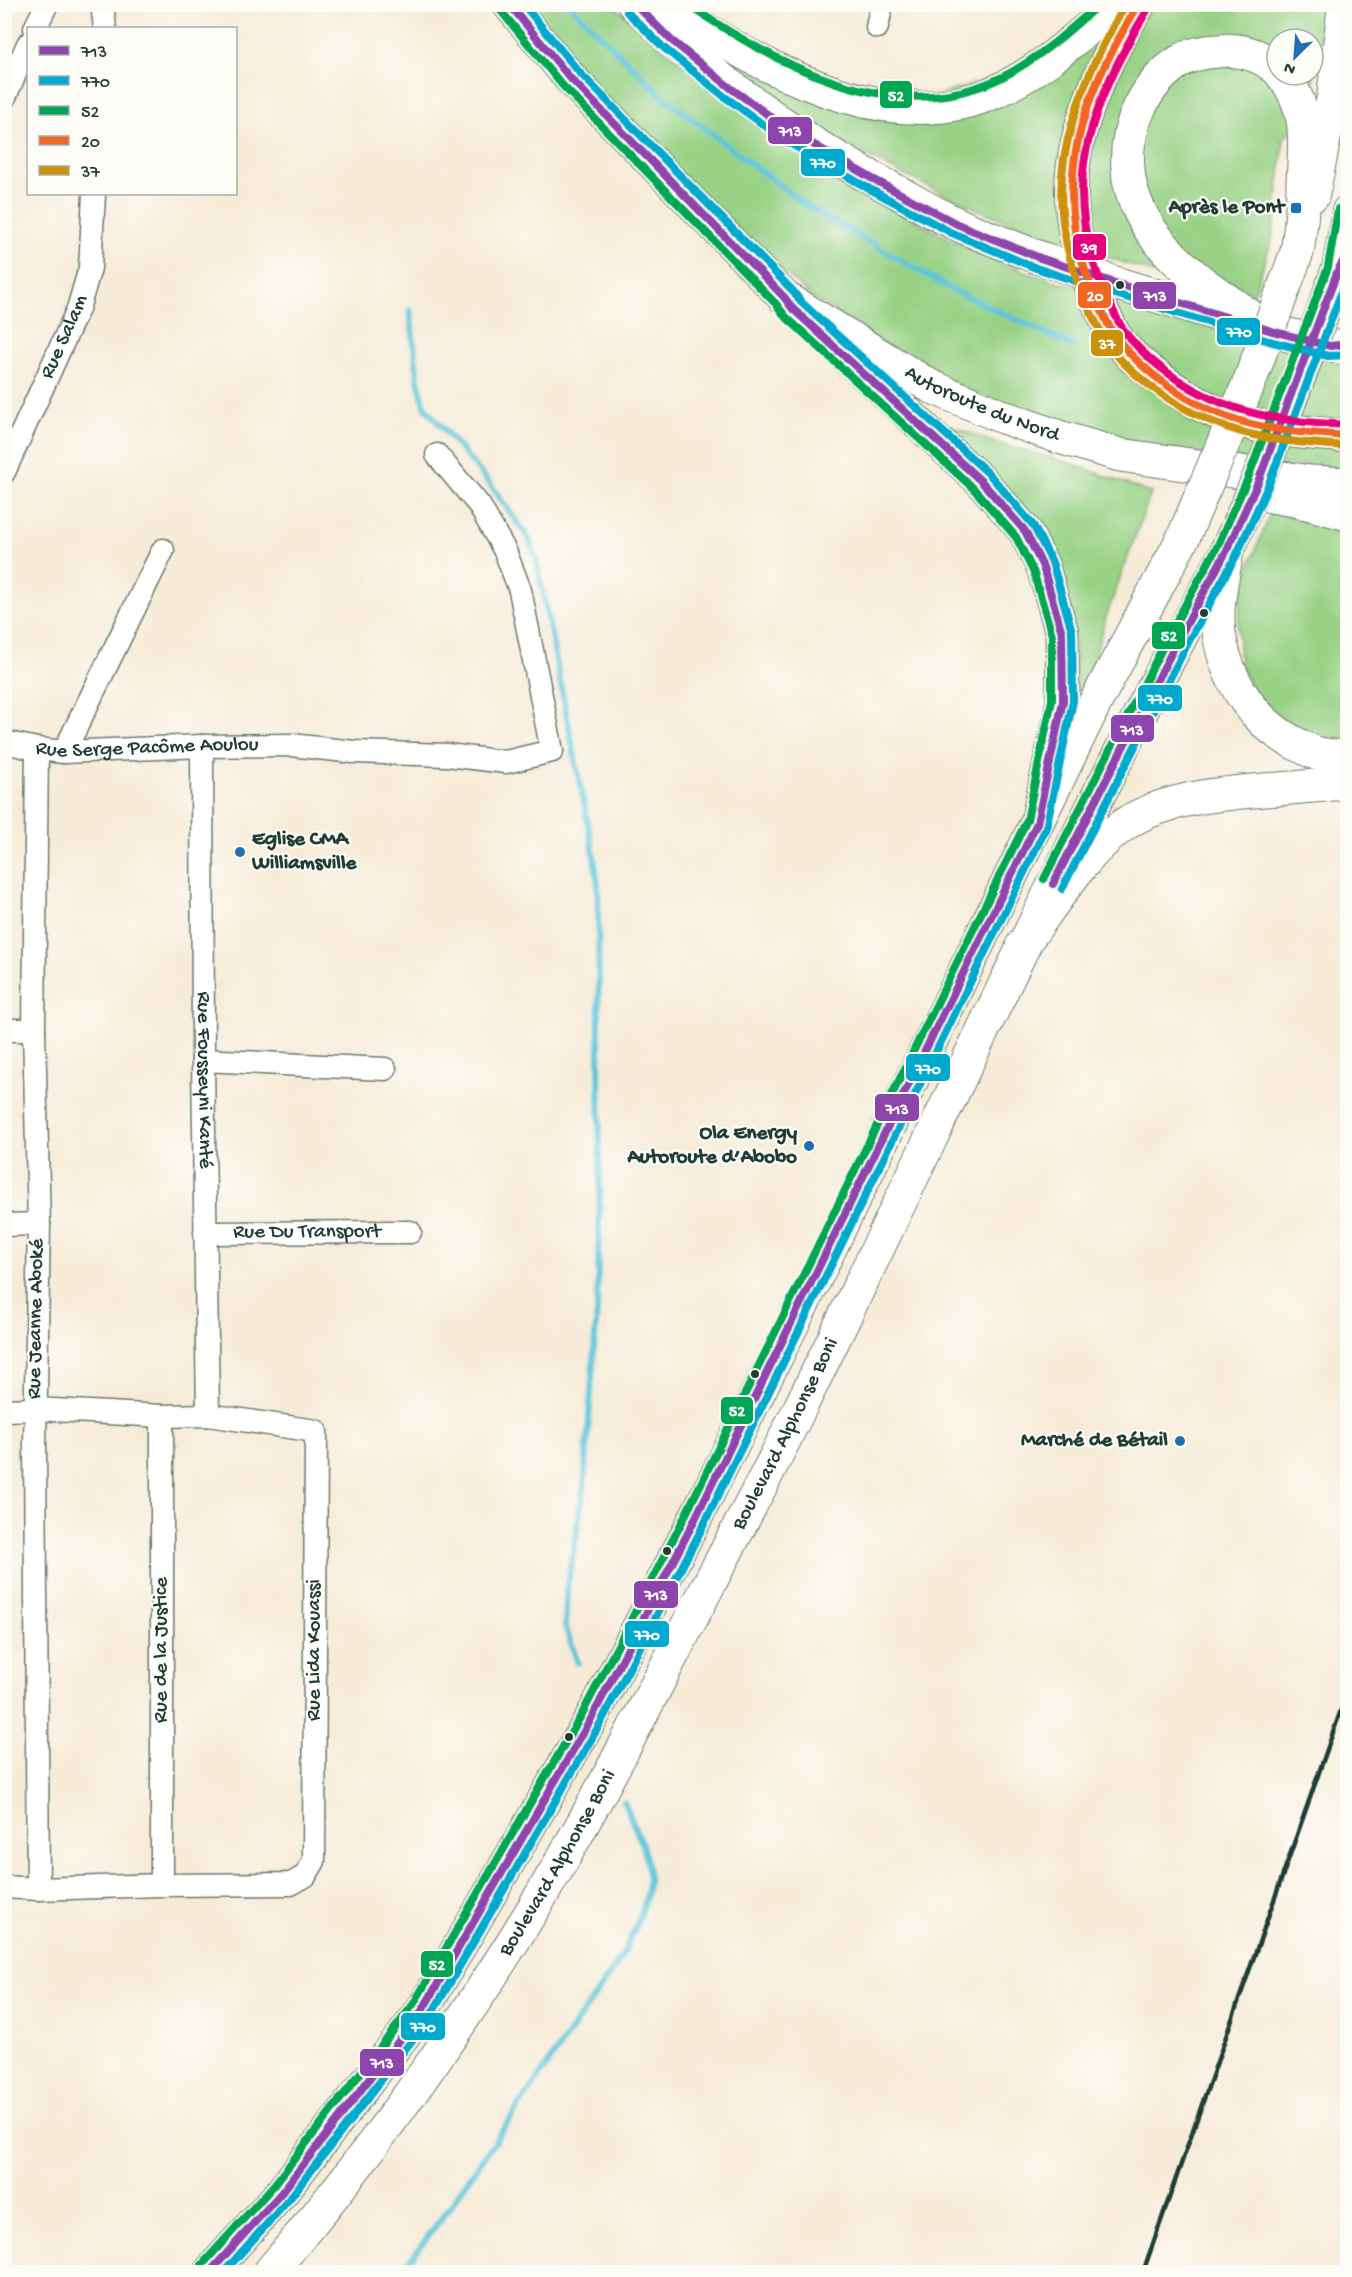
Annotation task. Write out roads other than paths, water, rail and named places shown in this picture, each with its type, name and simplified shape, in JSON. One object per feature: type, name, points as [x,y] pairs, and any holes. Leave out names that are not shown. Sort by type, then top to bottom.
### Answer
[{"type":"main road","name":"Autoroute du Nord","points":[[509,4],[593,103],[784,297],[930,386],[1014,421],[1120,455],[1311,482],[1347,484]]},
{"type":"main road","points":[[634,4],[671,40],[732,89],[792,132],[957,224],[1040,258],[1118,284],[1272,331],[1342,346]]},
{"type":"main road","points":[[667,4],[701,28],[746,54],[810,83],[837,94],[879,104],[924,109],[959,105],[997,91],[1033,72],[1116,4]]},
{"type":"main road","points":[[1139,4],[1105,62],[1078,140],[1073,168],[1072,214],[1075,238],[1084,270],[1099,304],[1119,342],[1149,372],[1189,397],[1229,418],[1258,426],[1287,432],[1347,436]]},
{"type":"main road","points":[[1298,252],[1312,200],[1333,97],[1344,4]]},
{"type":"main road","points":[[1265,62],[1251,54],[1226,50],[1198,53],[1179,61],[1160,77],[1145,97],[1134,121],[1128,168],[1133,195],[1155,236],[1209,287],[1272,331]]},
{"type":"main road","name":"Boulevard Alphonse Boni","points":[[210,2272],[282,2192],[422,2011],[591,1719],[691,1527],[1095,703],[1183,538],[1250,383],[1298,252],[1304,209],[1306,142],[1302,113],[1292,87]]},
{"type":"main road","points":[[1347,211],[1343,261],[1279,430],[1227,550],[1218,609],[1219,633],[1236,687],[1249,707],[1273,730],[1290,742],[1318,754],[1347,757]]},
{"type":"main road","points":[[784,297],[793,309],[981,481],[1025,531],[1043,567],[1062,633],[1063,701],[1037,823]]},
{"type":"main road","points":[[1120,455],[1173,477],[1300,501],[1347,514]]},
{"type":"main road","name":"Boulevard Alphonse Boni","points":[[270,2272],[315,2219],[452,2036],[538,1902],[628,1740],[796,1417],[1022,946],[1112,768],[1227,550]]},
{"type":"main road","points":[[1022,946],[1081,867],[1105,840],[1152,809],[1195,798],[1347,782]]},
{"type":"street","points":[[36,27],[47,4]]},
{"type":"street","points":[[102,4],[106,20],[105,27]]},
{"type":"street","points":[[877,27],[882,4]]},
{"type":"street","points":[[4,99],[27,46]]},
{"type":"street","name":"Rue Salam","points":[[4,472],[78,309],[90,267],[94,195]]},
{"type":"street","name":"Rue Serge Pacôme Aoulou","points":[[4,742],[64,752],[291,745],[354,752],[447,755],[506,762],[552,751],[520,590],[505,551],[479,506],[436,456]]},
{"type":"street","points":[[64,752],[163,550]]},
{"type":"street","name":"Rue Fousseyni Kanté","points":[[202,746],[203,1060],[208,1415]]},
{"type":"street","name":"Rue Jeanne Aboké","points":[[37,749],[34,1030],[39,1224],[36,1409],[38,1889]]},
{"type":"street","points":[[4,1030],[34,1030]]},
{"type":"street","points":[[203,1060],[385,1069]]},
{"type":"street","points":[[4,1225],[39,1224]]},
{"type":"street","name":"Rue Du Transport","points":[[205,1233],[410,1232]]},
{"type":"street","name":"Rue Lida Kouassi","points":[[4,1410],[36,1409],[162,1416],[208,1415],[316,1431],[314,1861],[305,1876],[291,1884],[38,1889],[4,1887]]},
{"type":"street","name":"Rue de la Justice","points":[[162,1416],[162,1885]]},
{"type":"waterway","points":[[569,4],[661,95],[807,206],[951,289],[1073,346]]},
{"type":"waterway","points":[[410,310],[418,380],[425,407],[490,484],[528,537],[536,558],[598,885],[600,1186],[597,1310],[584,1487],[567,1588],[565,1626],[578,1663]]},
{"type":"waterway","points":[[401,2272],[446,2212],[621,1958],[639,1919],[648,1878],[648,1868],[640,1839],[624,1802]]},
{"type":"railway","points":[[1143,2272],[1348,1690]]},
{"type":"place","name":"Après le Pont","points":[[1296,208]]},
{"type":"place","name":"Eglise CMA Williamsville","points":[[240,852]]},
{"type":"place","name":"Ola Energy Autoroute d’Abobo","points":[[809,1146]]},
{"type":"place","name":"Marché de Bétail","points":[[1180,1441]]}]
